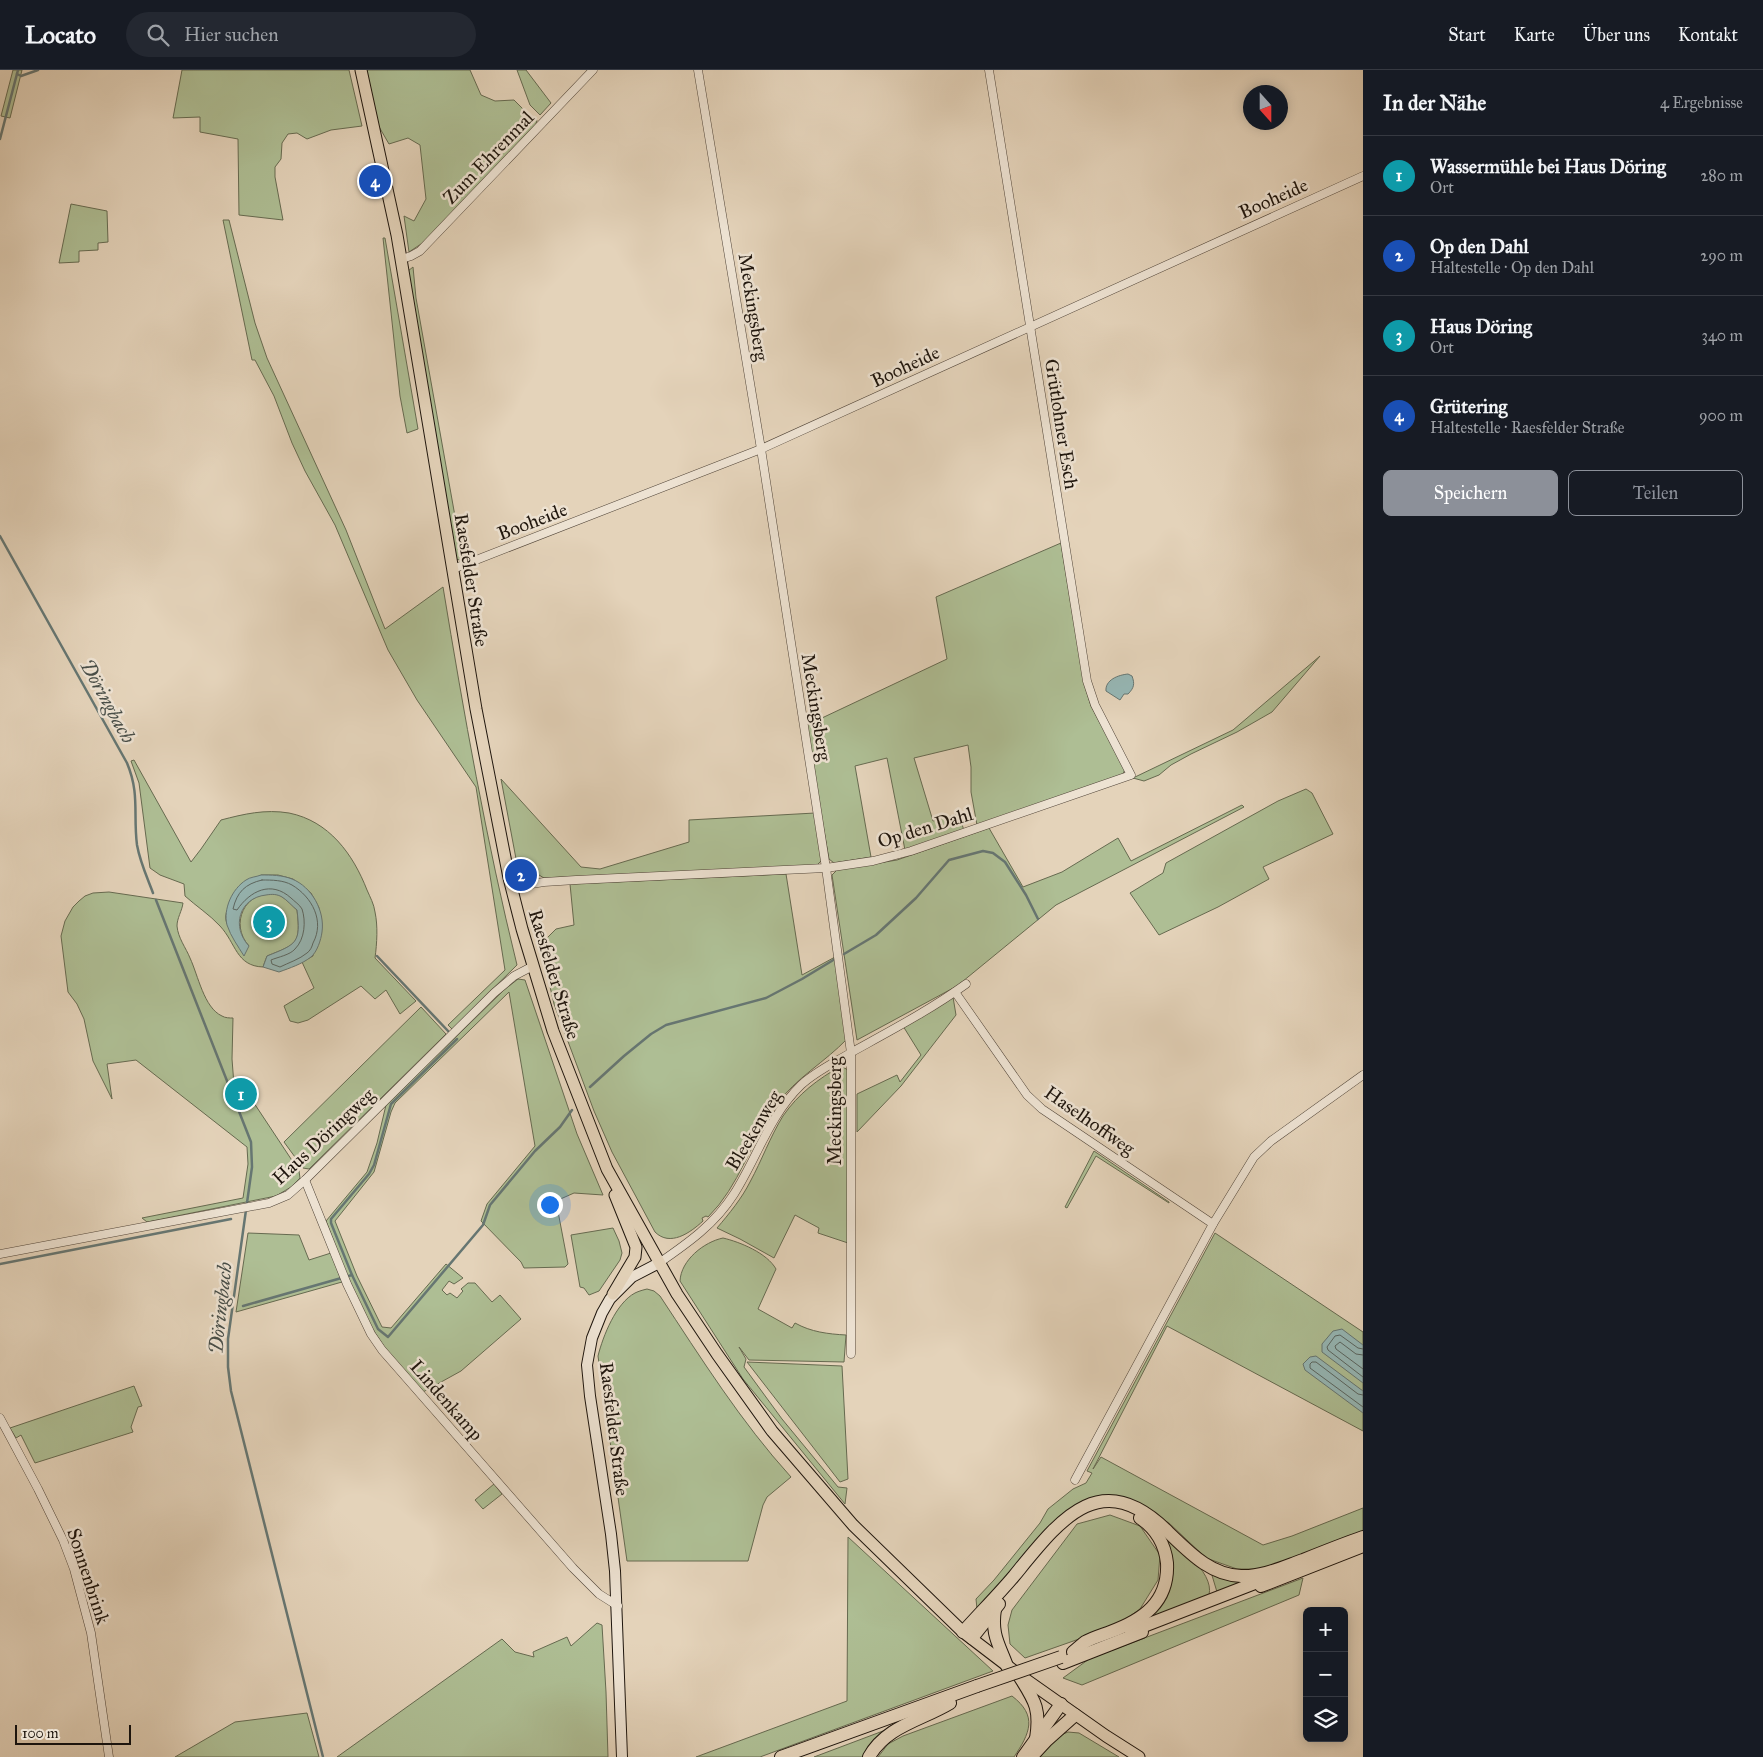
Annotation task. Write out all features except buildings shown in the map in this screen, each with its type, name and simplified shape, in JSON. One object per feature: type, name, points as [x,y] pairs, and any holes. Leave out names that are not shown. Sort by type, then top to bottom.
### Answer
[{"type":"highway","points":[[967,1635],[1054,1528],[1074,1512],[1096,1503],[1121,1503],[1140,1509],[1154,1518],[1201,1562],[1226,1574],[1240,1576],[1266,1573],[1363,1538]]},
{"type":"highway","points":[[967,1635],[996,1608],[1052,1537],[1075,1517],[1089,1511],[1108,1508],[1120,1509],[1137,1515],[1154,1531],[1166,1553],[1166,1578],[1158,1600],[1138,1620],[1085,1642],[1062,1660]]},
{"type":"highway","points":[[1073,1652],[1222,1596],[1363,1538]]},
{"type":"highway","points":[[781,1757],[1062,1660],[1363,1546]]},
{"type":"highway","points":[[996,1608],[993,1624],[994,1634],[1012,1670],[1036,1706],[1038,1715],[1036,1739]]},
{"type":"highway","points":[[869,1757],[876,1744],[896,1728],[937,1711],[979,1689]]},
{"type":"highway","points":[[801,1757],[950,1703]]},
{"type":"highway","points":[[1023,1757],[1061,1704]]},
{"type":"highway","points":[[1031,1757],[1075,1715]]},
{"type":"main road","name":"Raesfelder Straße","points":[[361,70],[402,259],[494,806],[512,888],[553,1031],[607,1169],[660,1263],[632,1277],[613,1294],[596,1327],[589,1350],[590,1396],[611,1534],[618,1606],[622,1757]]},
{"type":"main road","points":[[607,1169],[619,1206],[636,1247],[635,1257],[613,1294]]},
{"type":"main road","points":[[660,1263],[746,1397],[796,1461],[853,1525],[967,1635],[1075,1715],[1139,1757]]},
{"type":"street","name":"Zum Ehrenmal","points":[[402,259],[420,251],[593,70]]},
{"type":"street","name":"Meckingsberg","points":[[698,70],[761,449],[826,868],[851,1053],[851,1354]]},
{"type":"street","name":"Grütlohner Esch","points":[[989,70],[1087,682],[1095,705],[1132,774]]},
{"type":"street","name":"Booheide","points":[[453,569],[761,449],[1363,176]]},
{"type":"street","name":"Op den Dahl","points":[[512,888],[544,882],[826,868],[894,857],[1132,774]]},
{"type":"street","name":"Haus Döringweg","points":[[0,1254],[252,1206],[283,1197],[305,1180],[494,993],[514,976],[533,966]]},
{"type":"street","name":"Bleekenweg","points":[[660,1263],[692,1241],[720,1214],[734,1195],[769,1126],[792,1094],[814,1074],[956,992],[966,984]]},
{"type":"street","name":"Haselhoffweg","points":[[956,992],[1027,1095],[1042,1109],[1213,1224]]},
{"type":"street","points":[[1075,1480],[1213,1224],[1254,1157],[1262,1149],[1363,1075]]},
{"type":"street","name":"Lindenkamp","points":[[305,1180],[347,1284],[371,1334],[382,1350],[573,1568],[599,1594],[618,1606]]},
{"type":"street","name":"Sonnenbrink","points":[[0,1418],[63,1540],[74,1569],[91,1633],[109,1757]]},
{"type":"green space","points":[[13,70],[22,70],[10,118],[1,116]]},
{"type":"green space","points":[[182,70],[349,70],[362,126],[331,130],[307,139],[297,133],[288,134],[282,143],[281,159],[275,167],[283,220],[239,215],[238,139],[200,132],[200,117],[173,118]]},
{"type":"green space","points":[[366,70],[470,70],[481,95],[495,101],[514,100],[534,120],[537,120],[536,124],[436,230],[409,252],[404,216],[414,221],[426,199],[420,145],[408,138],[389,144],[378,125]]},
{"type":"green space","points":[[517,70],[526,70],[551,103],[540,115],[530,105]]},
{"type":"green space","points":[[71,204],[107,211],[108,242],[98,243],[98,250],[79,251],[79,262],[59,263]]},
{"type":"green space","points":[[223,220],[229,220],[255,323],[267,358],[346,530],[385,629],[443,587],[476,777],[517,965],[452,1029],[448,1025],[505,970],[476,787],[417,700],[388,650],[335,525],[305,471],[274,396],[255,360],[252,360]]},
{"type":"green space","points":[[383,238],[385,238],[418,429],[407,433],[400,396]]},
{"type":"green space","points":[[413,267],[416,298],[463,561],[456,559],[408,271]]},
{"type":"green space","points":[[1061,543],[1084,683],[1091,706],[1125,769],[1123,774],[977,825],[971,792],[971,767],[968,745],[914,758],[933,821],[958,814],[964,830],[905,850],[887,758],[855,766],[871,857],[834,863],[829,859],[805,726],[947,659],[936,597]]},
{"type":"green space","points":[[1320,656],[1272,712],[1171,765],[1159,775],[1144,781],[1133,778],[1233,730]]},
{"type":"green space","points":[[134,760],[191,862],[221,820],[238,816],[263,812],[289,813],[316,823],[328,831],[355,864],[373,903],[377,929],[375,958],[416,1001],[400,1014],[386,990],[375,999],[361,986],[308,1020],[298,1023],[290,1021],[284,1006],[314,988],[302,962],[313,956],[319,908],[311,893],[293,879],[278,875],[261,875],[235,898],[226,912],[226,920],[231,930],[249,946],[240,928],[241,919],[243,910],[255,897],[264,894],[275,894],[284,898],[297,910],[298,930],[295,941],[285,949],[267,956],[263,967],[247,963],[237,952],[220,926],[185,896],[184,884],[160,875],[150,868],[139,783],[131,761]]},
{"type":"green space","points":[[501,779],[581,867],[600,869],[689,842],[689,820],[815,813],[822,860],[817,865],[544,878],[539,875],[532,878],[520,874]]},
{"type":"green space","points":[[1306,789],[1312,793],[1333,834],[1263,867],[1269,879],[1218,907],[1159,935],[1130,893],[1163,873],[1166,863],[1278,801]]},
{"type":"green space","points":[[1242,805],[1244,807],[1056,905],[957,986],[857,1040],[832,875],[837,870],[897,860],[989,828],[1023,887],[1062,872],[1118,838],[1131,861]]},
{"type":"green space","points":[[786,874],[802,975],[835,957],[847,1039],[793,1086],[777,1104],[728,1192],[708,1217],[702,1218],[703,1221],[698,1226],[680,1237],[667,1238],[661,1236],[655,1232],[612,1152],[594,1111],[554,1004],[539,939],[547,938],[556,929],[574,925],[570,884]]},
{"type":"green space","points":[[109,892],[183,903],[177,926],[180,939],[193,965],[202,990],[216,1012],[225,1017],[233,1018],[232,1059],[234,1085],[229,1084],[228,1094],[236,1092],[239,1099],[248,1094],[299,1171],[300,1178],[291,1187],[276,1196],[147,1222],[142,1218],[243,1198],[248,1164],[247,1147],[136,1060],[107,1064],[112,1099],[93,1061],[84,1019],[77,1004],[68,992],[61,936],[65,921],[79,901],[93,893]]},
{"type":"green space","points":[[518,979],[525,980],[577,1134],[603,1195],[574,1193],[556,1201],[568,1264],[565,1267],[524,1268],[521,1262],[481,1221],[487,1204],[535,1146],[509,992],[395,1103],[374,1172],[335,1221],[357,1276],[382,1327],[391,1328],[446,1264],[463,1278],[454,1284],[449,1281],[442,1290],[447,1295],[450,1293],[457,1298],[463,1291],[461,1289],[468,1283],[475,1283],[492,1302],[500,1295],[521,1319],[461,1371],[423,1392],[389,1354],[367,1319],[338,1254],[326,1221],[367,1172],[377,1143],[386,1105],[504,990]]},
{"type":"green space","points":[[953,997],[956,1015],[901,1086],[857,1132],[857,1094],[897,1075],[900,1082],[921,1055],[903,1026]]},
{"type":"green space","points":[[421,1007],[446,1034],[309,1169],[303,1168],[284,1142]]},
{"type":"green space","points":[[841,1066],[848,1070],[848,1243],[818,1233],[819,1228],[795,1215],[774,1258],[717,1228],[747,1188],[774,1132],[789,1108],[809,1088]]},
{"type":"green space","points":[[1094,1151],[1169,1203],[1096,1156],[1067,1208],[1065,1207]]},
{"type":"green space","points":[[613,1228],[622,1253],[620,1260],[599,1291],[589,1295],[584,1288],[580,1287],[571,1235]]},
{"type":"green space","points":[[248,1233],[299,1235],[309,1260],[331,1253],[342,1282],[236,1312]]},
{"type":"green space","points":[[1215,1233],[1363,1332],[1363,1431],[1167,1326],[1093,1469],[1101,1457],[1263,1545],[1292,1536],[1363,1508],[1363,1533],[1270,1569],[1237,1569],[1206,1558],[1169,1523],[1148,1510],[1088,1501],[977,1609],[976,1599],[994,1580],[1040,1523],[1048,1509],[1073,1489],[1086,1483],[1092,1473],[1087,1471]]},
{"type":"green space","points":[[723,1238],[745,1245],[760,1253],[776,1269],[758,1309],[792,1328],[795,1323],[807,1329],[846,1335],[844,1362],[749,1360],[739,1347],[746,1359],[744,1367],[782,1419],[838,1487],[847,1488],[845,1504],[743,1379],[680,1281],[684,1266],[695,1253],[708,1243]]},
{"type":"green space","points":[[647,1289],[654,1291],[660,1296],[738,1412],[791,1477],[767,1497],[763,1505],[748,1561],[627,1561],[598,1356],[603,1339],[616,1312],[628,1298],[635,1293]]},
{"type":"green space","points":[[747,1362],[842,1366],[848,1479],[840,1482]]},
{"type":"green space","points":[[134,1386],[142,1406],[138,1407],[131,1427],[133,1432],[35,1463],[21,1435],[16,1438],[10,1428]]},
{"type":"green space","points":[[494,1484],[502,1494],[483,1509],[475,1500]]},
{"type":"green space","points":[[1110,1515],[1140,1526],[1160,1555],[1158,1580],[1140,1609],[1116,1626],[1025,1658],[1010,1644],[1008,1625],[1012,1610],[1077,1524]]},
{"type":"green space","points":[[1157,1527],[1191,1558],[1206,1576],[1209,1595],[1146,1619],[1165,1596]]},
{"type":"green space","points":[[848,1537],[993,1671],[760,1757],[696,1757],[847,1701]]},
{"type":"green space","points":[[1211,1572],[1249,1580],[1217,1592]]},
{"type":"green space","points":[[1303,1578],[1299,1595],[1082,1685],[1063,1678],[1089,1659]]},
{"type":"green space","points":[[597,1623],[602,1625],[608,1757],[337,1757],[502,1639],[515,1652],[534,1657],[533,1652],[567,1637],[571,1646]]},
{"type":"green space","points":[[1012,1696],[1026,1711],[1029,1725],[1024,1740],[1014,1757],[878,1757],[888,1744],[903,1736]]},
{"type":"green space","points":[[307,1713],[319,1757],[175,1757],[235,1722]]},
{"type":"green space","points":[[891,1728],[866,1757],[814,1757]]},
{"type":"green space","points":[[1068,1732],[1079,1733],[1119,1757],[1039,1757],[1061,1735]]},
{"type":"water","points":[[1128,674],[1132,676],[1134,684],[1128,694],[1124,694],[1120,700],[1106,691],[1110,681],[1116,677]]},
{"type":"water","points":[[261,875],[284,877],[299,883],[306,888],[316,901],[321,916],[321,935],[313,955],[300,964],[279,972],[263,967],[267,956],[291,945],[297,936],[297,910],[288,901],[274,894],[257,897],[244,907],[239,922],[240,930],[249,946],[244,956],[227,925],[226,912],[233,894],[246,880]]},
{"type":"water","points":[[1342,1329],[1363,1345],[1363,1383],[1322,1352],[1322,1344],[1333,1331]]},
{"type":"water","points":[[1316,1356],[1363,1391],[1363,1413],[1305,1370],[1303,1364],[1310,1357]]},
{"type":"waterway","name":"Döringbach","points":[[0,139],[18,70]]},
{"type":"waterway","points":[[17,74],[21,76],[38,70]]},
{"type":"waterway","name":"Döringbach","points":[[0,536],[127,763],[135,794],[137,845],[153,893]]},
{"type":"waterway","points":[[844,954],[876,935],[916,898],[949,860],[983,851],[993,853],[1005,862],[1026,895],[1038,919]]},
{"type":"waterway","name":"Döringbach","points":[[156,900],[251,1142],[252,1167],[228,1339],[228,1367],[231,1391],[323,1757]]},
{"type":"waterway","points":[[377,956],[449,1032]]},
{"type":"waterway","points":[[590,1087],[624,1056],[651,1034],[666,1025],[766,998],[835,959]]},
{"type":"waterway","points":[[243,1306],[352,1275],[331,1219],[369,1174],[374,1165],[391,1104],[457,1039]]},
{"type":"waterway","points":[[352,1275],[378,1329],[388,1337],[483,1225],[490,1205],[535,1151],[560,1127],[572,1110]]},
{"type":"waterway","points":[[0,1264],[231,1219]]},
{"type":"place","name":"Grütering","points":[[375,181]]},
{"type":"place","name":"Op den Dahl","points":[[521,875]]},
{"type":"place","name":"Haus Döring","points":[[269,922]]},
{"type":"place","name":"Wassermühle bei Haus Döring","points":[[241,1094]]}]
